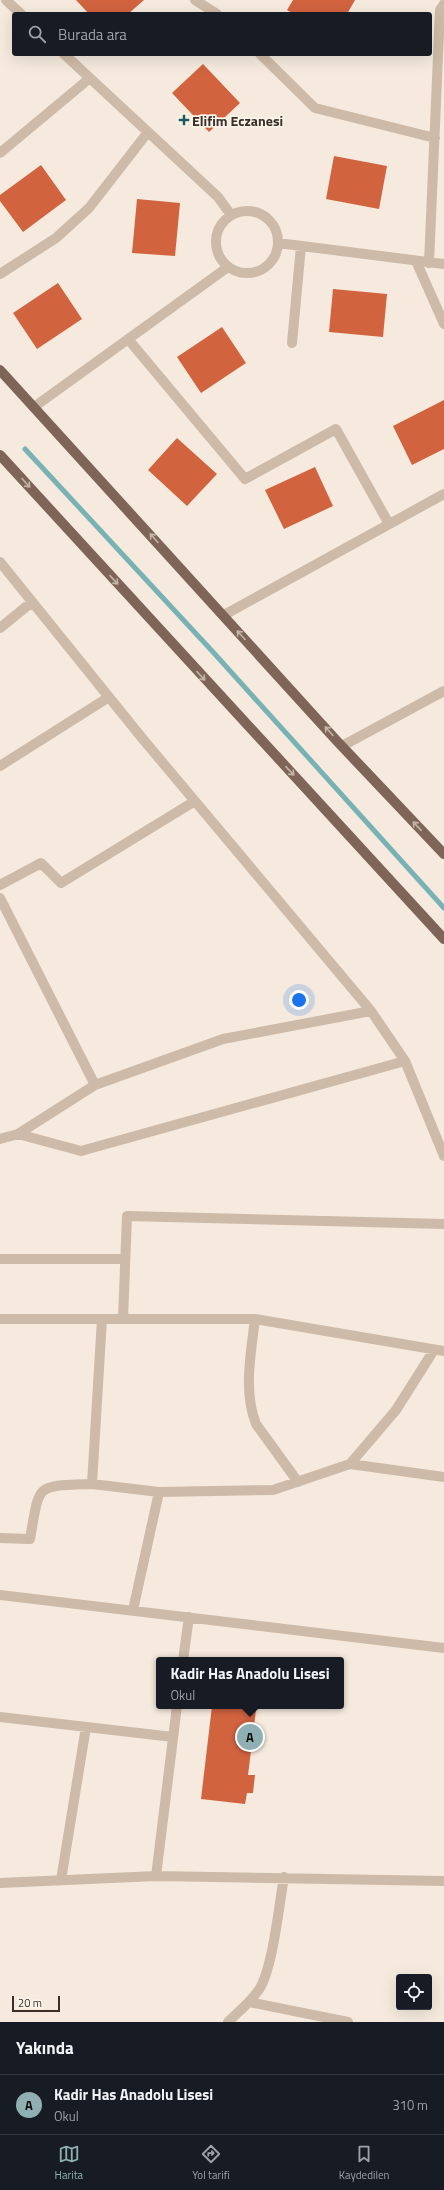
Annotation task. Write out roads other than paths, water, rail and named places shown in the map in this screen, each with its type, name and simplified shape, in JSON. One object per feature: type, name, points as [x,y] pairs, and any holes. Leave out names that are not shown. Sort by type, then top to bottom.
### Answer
[{"type":"main road","points":[[0,370],[342,746],[444,854]]},
{"type":"main road","points":[[0,455],[444,939]]},
{"type":"street","points":[[6,0],[19,12]]},
{"type":"street","points":[[195,0],[214,12]]},
{"type":"street","points":[[429,263],[440,10],[444,4]]},
{"type":"street","points":[[66,56],[218,197],[231,215]]},
{"type":"street","points":[[262,56],[314,108],[435,138]]},
{"type":"street","points":[[0,153],[90,78]]},
{"type":"street","points":[[0,274],[56,238],[89,208],[148,132]]},
{"type":"street","points":[[251,210],[262,214],[270,220],[276,229],[278,243],[274,259],[266,267],[247,273],[237,271],[228,266],[221,259],[217,250],[216,240],[218,230],[223,221],[231,215],[241,211],[251,210]]},
{"type":"street","points":[[278,243],[444,264]]},
{"type":"street","points":[[292,343],[301,246]]},
{"type":"street","points":[[416,261],[444,324]]},
{"type":"street","points":[[34,407],[228,266]]},
{"type":"street","points":[[128,339],[245,479],[336,429],[389,524]]},
{"type":"street","points":[[224,615],[444,494]]},
{"type":"street","points":[[0,562],[109,697],[371,1011],[405,1061],[444,1156]]},
{"type":"street","points":[[0,628],[32,602]]},
{"type":"street","points":[[342,746],[444,691]]},
{"type":"street","points":[[0,766],[109,697]]},
{"type":"street","points":[[0,885],[41,863],[61,883],[195,801]]},
{"type":"street","points":[[0,898],[95,1085]]},
{"type":"street","points":[[0,1139],[18,1134],[95,1085],[223,1039],[371,1011]]},
{"type":"street","points":[[18,1134],[81,1151],[405,1061]]},
{"type":"street","points":[[123,1319],[127,1216],[444,1224]]},
{"type":"street","points":[[0,1259],[125,1260]]},
{"type":"street","points":[[0,1319],[255,1319],[439,1350],[396,1410],[350,1464]]},
{"type":"street","points":[[92,1484],[102,1319]]},
{"type":"street","points":[[255,1319],[249,1377],[252,1413],[256,1424],[298,1482]]},
{"type":"street","points":[[0,1538],[30,1539],[38,1497],[47,1487],[53,1485],[92,1484],[159,1492],[273,1490],[350,1464],[444,1478]]},
{"type":"street","points":[[133,1610],[159,1492]]},
{"type":"street","points":[[0,1595],[444,1648]]},
{"type":"street","points":[[183,1657],[189,1617]]},
{"type":"street","points":[[156,1876],[177,1709]]},
{"type":"street","points":[[0,1717],[173,1737]]},
{"type":"street","points":[[61,1880],[86,1727]]},
{"type":"street","points":[[0,1883],[156,1876],[284,1877],[444,1881]]},
{"type":"street","points":[[228,2022],[249,2002],[260,1988],[267,1971],[284,1877]]},
{"type":"street","points":[[249,2002],[348,2022]]},
{"type":"waterway","points":[[25,449],[213,652],[444,908]]},
{"type":"place","name":"Elifim Eczanesi","points":[[184,120]]},
{"type":"place","name":"Kadir Has Anadolu Lisesi","points":[[250,1737]]}]
